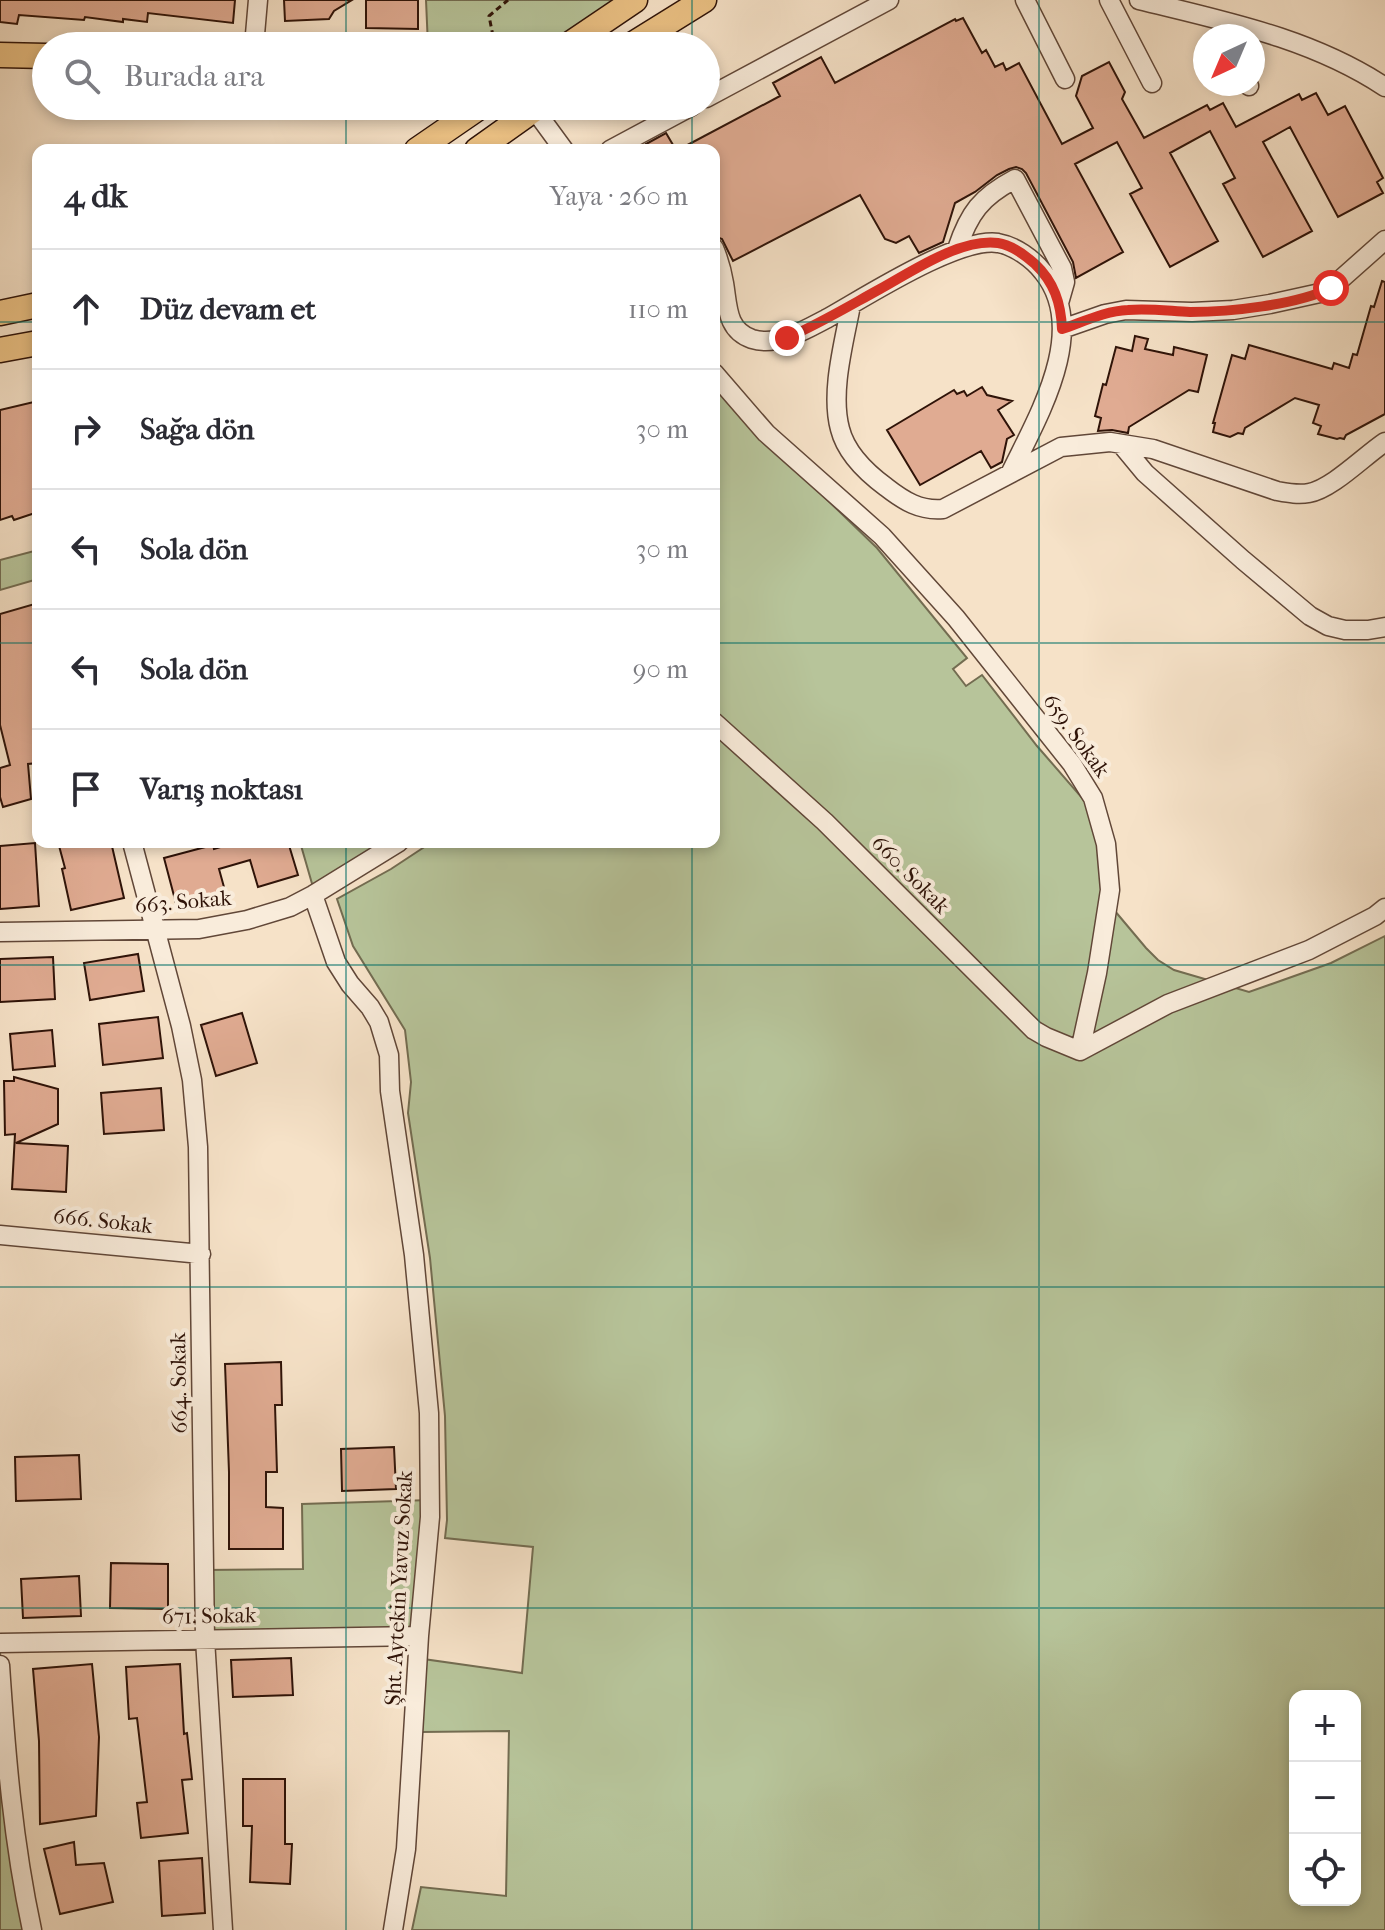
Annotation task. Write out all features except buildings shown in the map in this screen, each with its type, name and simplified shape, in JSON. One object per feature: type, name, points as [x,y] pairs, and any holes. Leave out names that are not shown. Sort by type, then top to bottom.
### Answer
[{"type":"main road","points":[[588,32],[635,0]]},
{"type":"main road","points":[[653,32],[704,0]]},
{"type":"main road","points":[[0,55],[32,56]]},
{"type":"main road","points":[[426,144],[461,120]]},
{"type":"main road","points":[[486,144],[520,120]]},
{"type":"main road","points":[[0,313],[32,306]]},
{"type":"main road","points":[[0,350],[32,344]]},
{"type":"street","points":[[255,32],[258,0]]},
{"type":"street","points":[[720,91],[889,0]]},
{"type":"street","points":[[1025,0],[1065,79]]},
{"type":"street","points":[[1109,0],[1152,83]]},
{"type":"street","points":[[1139,0],[1208,24]]},
{"type":"street","points":[[1265,31],[1345,64],[1385,87]]},
{"type":"street","points":[[545,120],[560,144]]},
{"type":"street","points":[[621,144],[666,120]]},
{"type":"street","points":[[957,249],[973,212],[987,197],[1015,179],[1062,268],[1065,282],[1059,303]]},
{"type":"street","points":[[1062,329],[1126,310],[1233,310],[1320,293],[1331,288],[1385,240]]},
{"type":"street","points":[[720,265],[731,323],[744,335],[771,341],[810,328],[957,249],[999,243],[1026,256],[1043,272],[1055,290],[1062,329],[1058,363],[1047,396],[1011,472]]},
{"type":"street","points":[[851,305],[840,371],[837,406],[840,431],[850,452],[863,467],[907,502],[923,509],[943,509],[1061,447],[1110,442],[1153,449],[1294,494],[1312,493],[1327,486],[1385,442]]},
{"type":"street","name":"659. Sokak","points":[[720,380],[766,433],[882,536],[956,618],[1072,764],[1093,798],[1106,844],[1110,890],[1097,973],[1080,1051]]},
{"type":"street","points":[[1121,444],[1145,473],[1310,616],[1328,626],[1345,630],[1385,627]]},
{"type":"street","name":"660. Sokak","points":[[720,727],[825,822],[1034,1030],[1080,1051]]},
{"type":"street","name":"664. Sokak","points":[[134,848],[181,1026],[192,1080],[198,1147],[205,1639],[223,1930]]},
{"type":"street","name":"663. Sokak","points":[[0,932],[199,929],[247,920],[290,907],[389,848]]},
{"type":"street","name":"Şht. Aytekin Yavuz Sokak","points":[[313,895],[336,962],[370,1007],[385,1038],[389,1055],[390,1091],[414,1255],[429,1413],[430,1517],[406,1849],[393,1930]]},
{"type":"street","points":[[1080,1051],[1168,1004],[1309,950],[1385,908]]},
{"type":"street","name":"666. Sokak","points":[[0,1235],[201,1254]]},
{"type":"street","name":"671. Sokak","points":[[0,1643],[419,1636]]},
{"type":"street","points":[[0,1665],[9,1794],[32,1930]]},
{"type":"path","points":[[492,32],[489,16],[508,0]]},
{"type":"green space","points":[[426,0],[635,0],[588,32],[427,32]]},
{"type":"green space","points":[[720,386],[814,487],[877,548],[967,658],[953,669],[966,686],[982,675],[1090,807],[1098,820],[1104,898],[1158,960],[1174,970],[1249,992],[1331,963],[1385,936],[1385,1930],[412,1930],[421,1887],[506,1896],[509,1731],[422,1732],[423,1659],[522,1673],[533,1547],[445,1538],[445,1416],[430,1258],[408,1113],[411,1082],[405,1030],[353,946],[337,899],[423,848],[720,848]]},
{"type":"green space","points":[[32,552],[32,581],[0,590],[0,560]]},
{"type":"green space","points":[[302,848],[389,848],[315,894]]},
{"type":"green space","points":[[430,1500],[419,1636],[205,1639],[204,1570],[303,1569],[302,1504]]},
{"type":"green space","points":[[0,1653],[12,1795],[36,1930],[0,1930]]},
{"type":"route","points":[[787,338],[932,261],[957,249],[984,243],[999,243],[1013,249],[1043,272],[1055,290],[1062,329],[1126,310],[1233,310],[1303,297],[1331,288]]}]
